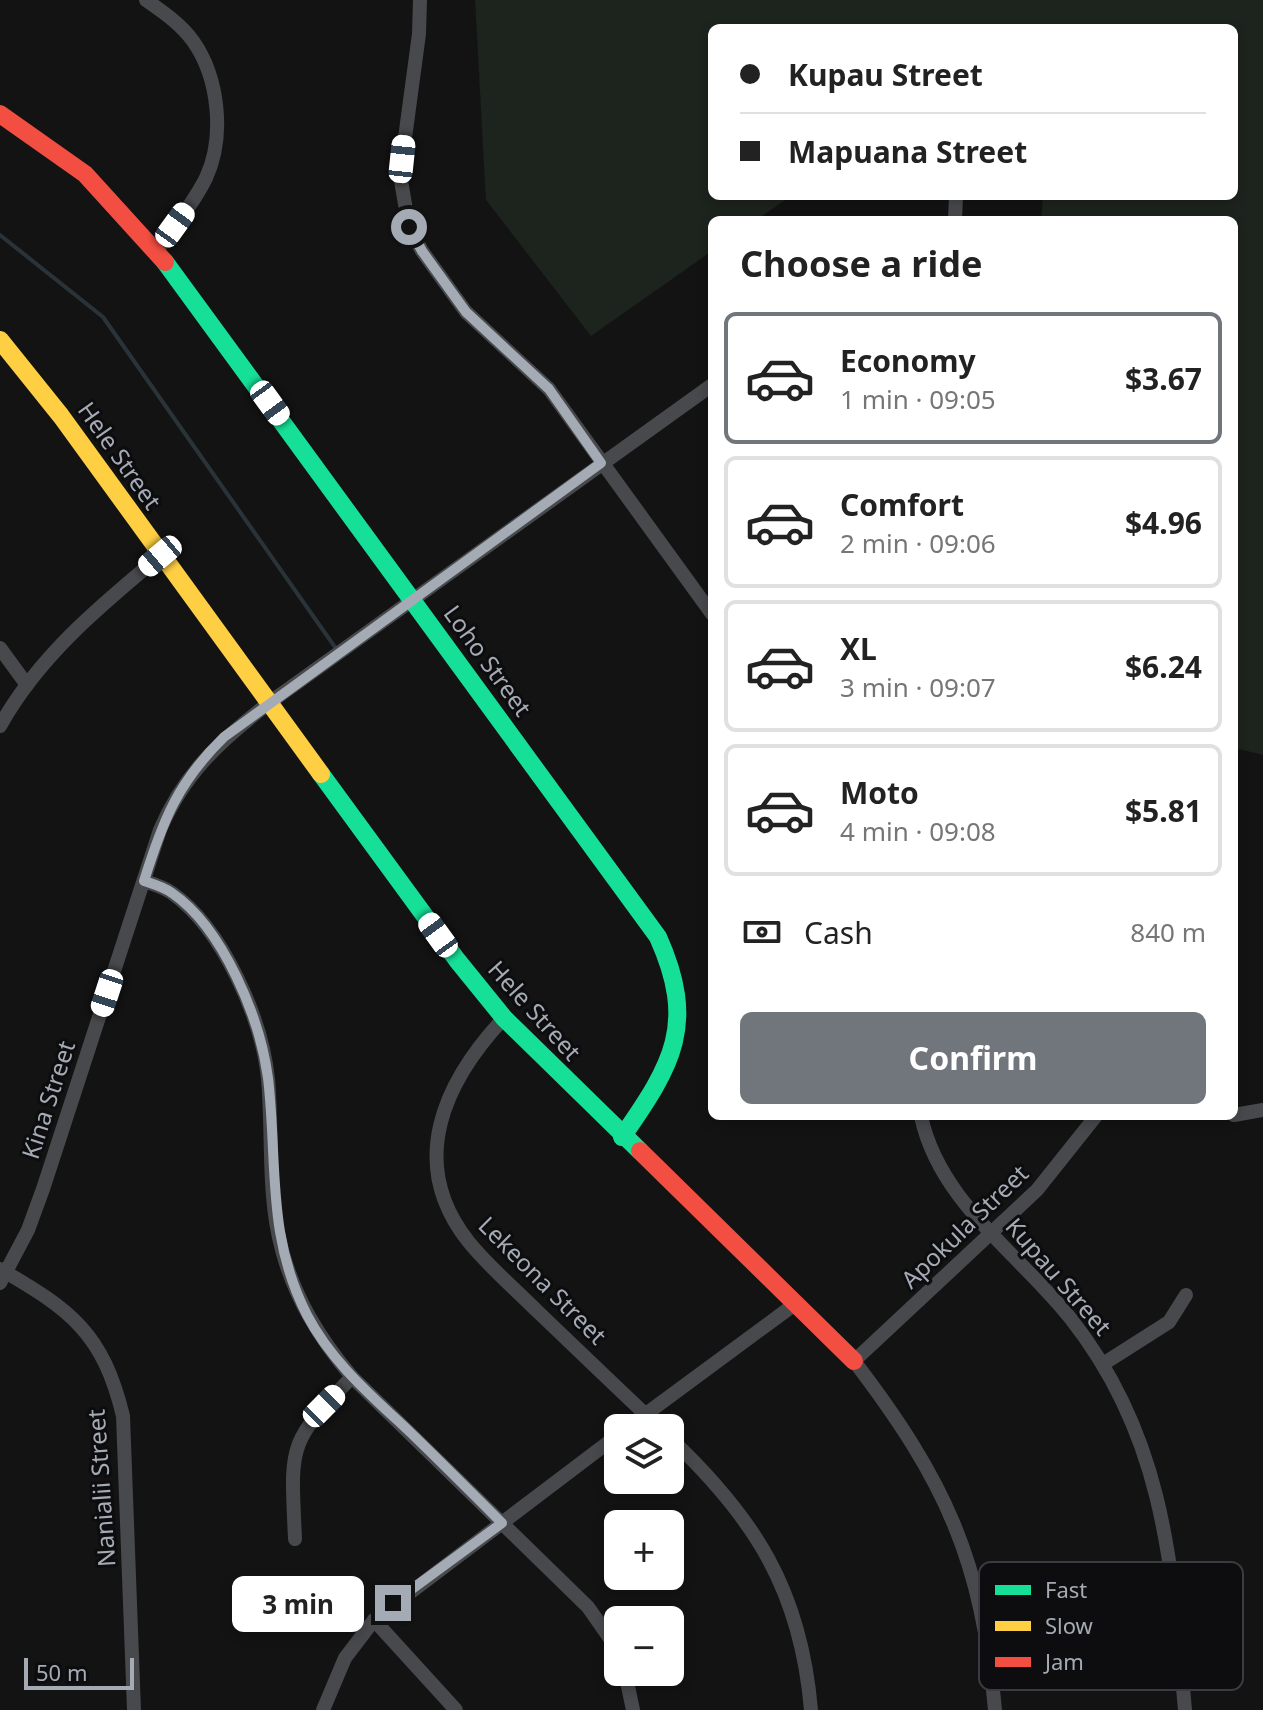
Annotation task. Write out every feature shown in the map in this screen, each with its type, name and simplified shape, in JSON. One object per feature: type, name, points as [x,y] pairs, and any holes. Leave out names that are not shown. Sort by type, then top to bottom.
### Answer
[{"type":"street","points":[[146,0],[192,39],[203,58],[211,79],[217,127],[214,153],[205,178],[157,250]]},
{"type":"street","points":[[420,0],[419,34],[400,175],[409,227],[422,251],[466,312],[549,389],[708,609]]},
{"type":"street","name":"Loho Street","points":[[0,114],[85,174],[157,250],[658,937],[671,962],[680,1007],[674,1051],[654,1092],[622,1137]]},
{"type":"street","name":"Hele Street","points":[[0,340],[61,416],[457,960],[504,1018],[854,1361],[921,1455],[959,1531],[979,1601]]},
{"type":"street","name":"Kina Street","points":[[2,1275],[43,1189],[160,830],[185,779],[224,737],[269,703],[708,388]]},
{"type":"street","points":[[0,726],[27,685],[75,629],[160,556]]},
{"type":"street","points":[[0,648],[27,685]]},
{"type":"street","points":[[144,881],[171,892],[187,907],[212,936],[246,999],[268,1078],[275,1214],[282,1250],[307,1315],[323,1343],[352,1377],[588,1607],[604,1630]]},
{"type":"street","name":"Lekeona Street","points":[[504,1018],[473,1051],[446,1100],[437,1158],[447,1207],[467,1240],[484,1259],[645,1414]]},
{"type":"street","points":[[1238,1114],[1263,1110]]},
{"type":"street","name":"Kupau Street","points":[[922,1120],[933,1153],[952,1186],[1072,1320],[1103,1364],[1129,1413],[1156,1485],[1171,1562]]},
{"type":"street","name":"Apokula Street","points":[[854,1361],[992,1233],[1066,1158],[1093,1120]]},
{"type":"street","name":"Nanialii Street","points":[[2,1275],[41,1291],[83,1327],[117,1391],[123,1416],[134,1710]]},
{"type":"street","points":[[1103,1364],[1169,1322],[1186,1295]]},
{"type":"street","points":[[645,1414],[795,1304]]},
{"type":"street","points":[[295,1539],[292,1467],[296,1446],[303,1429],[352,1377]]},
{"type":"street","points":[[323,1710],[345,1658],[374,1620],[604,1446]]},
{"type":"street","points":[[684,1452],[730,1499],[769,1555],[789,1598],[799,1633],[811,1710]]},
{"type":"street","points":[[374,1620],[456,1710]]},
{"type":"street","points":[[628,1686],[633,1710]]},
{"type":"street","name":"Hele Street","points":[[992,1690],[995,1710]]},
{"type":"street","name":"Kupau Street","points":[[1183,1690],[1185,1710]]},
{"type":"shaded area","points":[[475,0],[1263,0],[1263,755],[1238,749],[1238,216],[1041,216],[1043,200],[1238,200],[1238,24],[708,24],[708,200],[785,200],[762,216],[708,216],[708,254],[591,336],[486,200]]},
{"type":"waterway","points":[[0,235],[103,317],[337,650]]},
{"type":"traffic: fast","points":[[165,262],[658,937],[676,995],[674,1042],[655,1087],[622,1137]]},
{"type":"traffic: fast","points":[[321,774],[457,960],[504,1018],[640,1151]]},
{"type":"traffic: slow","points":[[0,340],[61,416],[321,774]]},
{"type":"traffic: jam","points":[[0,114],[85,174],[165,262]]},
{"type":"traffic: jam","points":[[640,1151],[854,1361]]},
{"type":"route","points":[[393,1603],[502,1523],[352,1377],[323,1343],[307,1315],[282,1250],[275,1214],[268,1078],[246,999],[232,968],[212,936],[187,907],[171,892],[144,881],[160,830],[185,779],[224,737],[601,463],[533,371],[466,312],[422,251],[409,227]]}]
